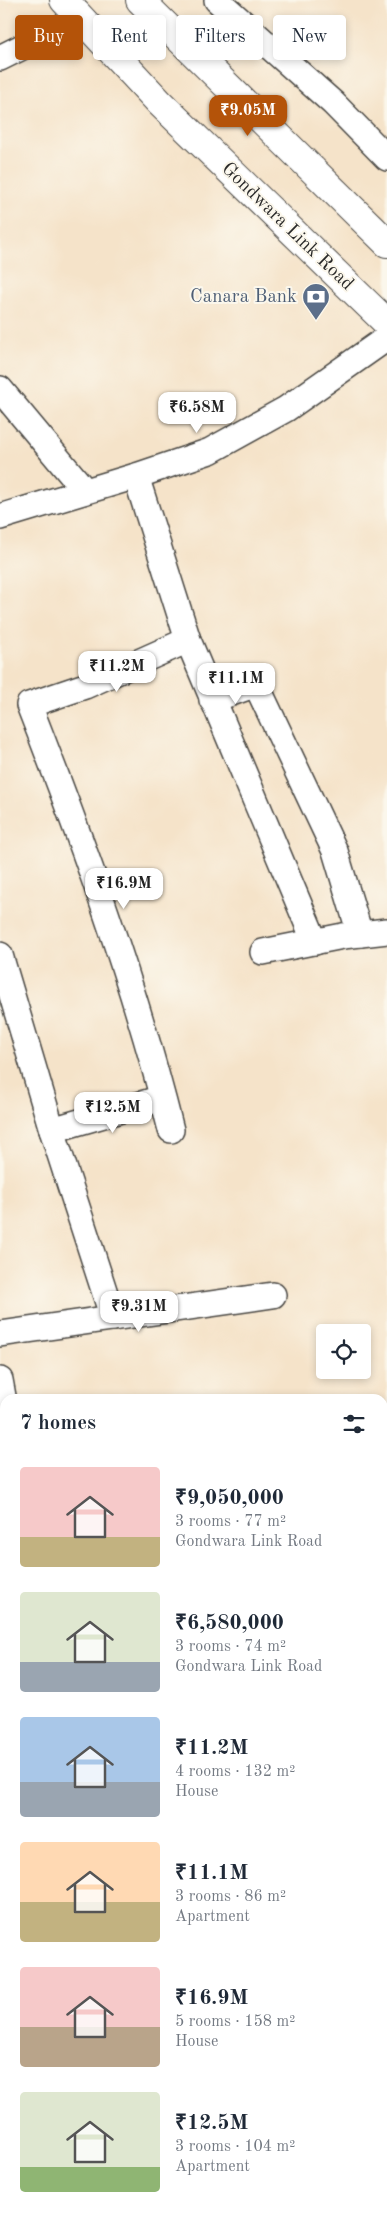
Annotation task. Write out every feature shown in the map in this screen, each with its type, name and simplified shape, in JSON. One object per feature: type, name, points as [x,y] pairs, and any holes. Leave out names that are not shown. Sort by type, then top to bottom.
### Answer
[{"type":"street","points":[[140,0],[387,243]]},
{"type":"street","points":[[217,0],[333,103],[387,158]]},
{"type":"street","points":[[0,58],[72,9]]},
{"type":"street","name":"Gondwara Link Road","points":[[72,9],[160,103],[387,324]]},
{"type":"street","points":[[0,516],[136,476],[210,451],[286,408],[387,338]]},
{"type":"street","points":[[0,389],[85,491]]},
{"type":"street","points":[[136,476],[188,640],[315,942]]},
{"type":"street","points":[[170,1130],[162,1098],[95,884],[29,705],[85,686],[188,640]]},
{"type":"street","points":[[212,700],[256,684],[335,851],[360,934]]},
{"type":"street","points":[[263,952],[360,934],[387,931]]},
{"type":"street","points":[[0,954],[52,1130],[113,1318]]},
{"type":"street","points":[[52,1130],[162,1098]]},
{"type":"street","points":[[0,1334],[273,1295]]},
{"type":"street","points":[[0,1380],[3,1394]]},
{"type":"place","name":"Canara Bank","points":[[316,321]]}]
